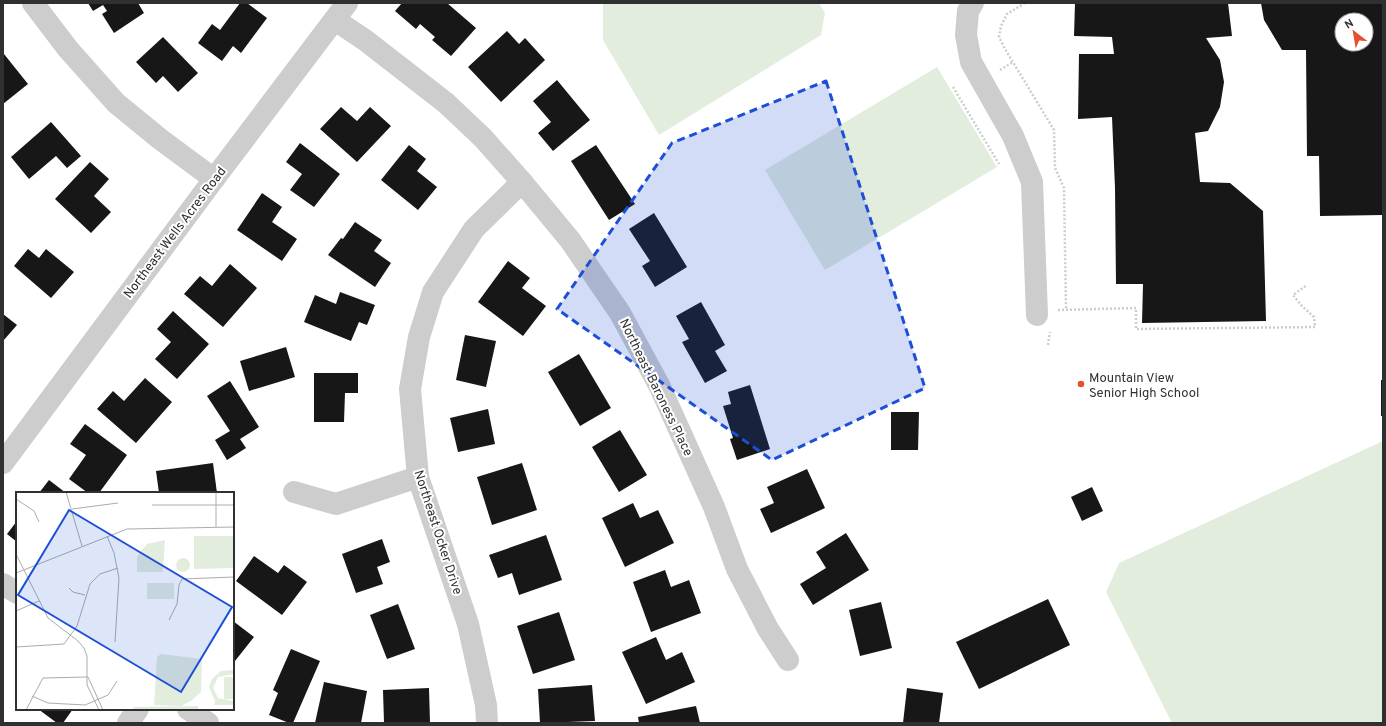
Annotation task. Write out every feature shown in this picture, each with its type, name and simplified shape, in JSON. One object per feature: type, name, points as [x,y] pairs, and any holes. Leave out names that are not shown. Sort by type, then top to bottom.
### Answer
[{"type":"street","points":[[33,3],[68,49],[116,103],[160,139],[214,179]]},
{"type":"street","points":[[973,3],[968,11],[966,35],[971,62],[1013,136],[1032,182],[1046,317]]},
{"type":"street","name":"Northeast Wells Acres Road","points":[[3,463],[341,11]]},
{"type":"street","name":"Northeast Baroness Place","points":[[341,11],[365,40],[446,103],[483,138],[570,240],[620,313],[660,387],[714,507],[737,569],[768,629],[788,660]]},
{"type":"street","name":"Northeast Ocker Drive","points":[[487,723],[486,705],[468,624],[418,476],[410,389],[419,337],[433,292],[474,229],[522,182]]},
{"type":"street","points":[[294,492],[336,504],[418,476]]},
{"type":"street","points":[[3,584],[16,592]]},
{"type":"street","points":[[128,723],[137,710]]},
{"type":"street","points":[[189,710],[208,723]]},
{"type":"path","points":[[953,87],[1000,164],[1006,165]]},
{"type":"path","points":[[1048,345],[1046,317],[1136,308],[1136,329],[1315,328],[1314,317],[1293,295],[1307,286]]},
{"type":"highlighted area","points":[[826,81],[925,388],[772,460],[557,309],[672,143]]},
{"type":"green space","points":[[603,3],[819,3],[825,13],[821,35],[659,135],[603,40]]},
{"type":"green space","points":[[937,67],[997,167],[825,270],[765,170]]},
{"type":"green space","points":[[1383,441],[1383,723],[1172,723],[1106,592],[1119,563]]},
{"type":"building","points":[[88,3],[138,3],[144,13],[114,33],[102,14],[107,11],[103,5],[93,11]]},
{"type":"building","points":[[240,3],[247,3],[267,18],[241,53],[233,46],[222,61],[198,43],[212,24],[220,30]]},
{"type":"building","points":[[402,3],[447,3],[476,28],[451,56],[432,40],[435,37],[420,24],[416,29],[395,11]]},
{"type":"building","points":[[1075,3],[1228,3],[1232,36],[1206,38],[1220,60],[1224,82],[1220,107],[1208,131],[1195,133],[1200,182],[1230,183],[1263,211],[1266,321],[1142,323],[1143,284],[1116,284],[1115,188],[1112,117],[1078,119],[1079,54],[1114,54],[1112,37],[1074,36]]},
{"type":"building","points":[[1261,3],[1383,3],[1383,215],[1320,216],[1319,156],[1307,156],[1306,50],[1282,50],[1264,20]]},
{"type":"building","points":[[507,31],[519,44],[525,38],[545,60],[501,102],[468,67]]},
{"type":"building","points":[[163,37],[198,73],[178,92],[163,76],[156,83],[136,62]]},
{"type":"building","points":[[4,54],[28,84],[3,104],[3,55]]},
{"type":"building","points":[[557,80],[590,120],[553,151],[538,133],[551,122],[533,101]]},
{"type":"building","points":[[341,107],[357,121],[370,107],[391,126],[357,162],[320,129]]},
{"type":"building","points":[[51,122],[81,156],[67,168],[56,156],[29,179],[11,157]]},
{"type":"building","points":[[300,143],[340,174],[314,207],[290,190],[302,174],[286,162]]},
{"type":"building","points":[[409,145],[426,159],[417,171],[437,187],[418,210],[381,180]]},
{"type":"building","points":[[596,145],[635,204],[609,220],[571,161]]},
{"type":"building","points":[[90,162],[109,179],[94,196],[111,212],[91,233],[55,199]]},
{"type":"building","points":[[262,193],[282,207],[272,222],[297,239],[282,261],[237,230]]},
{"type":"building","points":[[654,213],[687,267],[655,287],[642,266],[650,261],[629,229]]},
{"type":"building","points":[[355,222],[382,240],[374,251],[391,263],[375,287],[328,255],[341,238],[343,239]]},
{"type":"building","points":[[28,249],[39,258],[46,249],[74,272],[51,298],[14,266]]},
{"type":"building","points":[[508,261],[530,278],[522,288],[546,306],[523,336],[478,302]]},
{"type":"building","points":[[230,264],[257,288],[223,327],[184,294],[200,276],[212,286]]},
{"type":"building","points":[[340,292],[375,305],[367,325],[359,322],[351,341],[304,322],[315,295],[336,304]]},
{"type":"building","points":[[701,302],[725,345],[715,351],[727,371],[705,383],[682,342],[689,339],[676,316]]},
{"type":"building","points":[[173,311],[209,344],[177,379],[155,359],[171,342],[157,329]]},
{"type":"building","points":[[3,314],[17,325],[3,341]]},
{"type":"building","points":[[465,335],[496,341],[486,387],[456,380]]},
{"type":"building","points":[[286,347],[295,377],[249,391],[240,361]]},
{"type":"building","points":[[579,354],[611,408],[580,426],[548,372]]},
{"type":"building","points":[[314,373],[358,373],[358,393],[345,393],[344,422],[314,422]]},
{"type":"building","points":[[145,378],[172,402],[136,443],[97,409],[113,391],[124,401]]},
{"type":"building","points":[[1381,380],[1383,380],[1383,416],[1381,416]]},
{"type":"building","points":[[230,381],[259,427],[240,439],[246,448],[227,460],[215,440],[230,431],[207,396]]},
{"type":"building","points":[[750,385],[770,449],[737,460],[730,439],[733,438],[723,406],[731,404],[728,392]]},
{"type":"building","points":[[488,409],[495,444],[458,452],[450,418]]},
{"type":"building","points":[[891,412],[919,412],[918,450],[891,450]]},
{"type":"building","points":[[85,424],[127,455],[100,492],[87,492],[69,479],[86,455],[70,444]]},
{"type":"building","points":[[620,430],[647,475],[619,492],[592,447]]},
{"type":"building","points":[[213,463],[217,492],[159,492],[156,471]]},
{"type":"building","points":[[522,463],[537,510],[492,525],[477,477]]},
{"type":"building","points":[[807,469],[825,508],[771,533],[760,509],[774,503],[767,487]]},
{"type":"building","points":[[49,480],[65,492],[40,492]]},
{"type":"building","points":[[1092,487],[1103,511],[1082,521],[1071,497]]},
{"type":"building","points":[[633,503],[640,518],[658,510],[674,543],[625,567],[602,518]]},
{"type":"building","points":[[16,522],[16,541],[7,534]]},
{"type":"building","points":[[846,533],[869,570],[813,605],[800,584],[826,568],[816,552]]},
{"type":"building","points":[[546,535],[562,580],[519,595],[512,573],[498,578],[489,555]]},
{"type":"building","points":[[382,539],[390,562],[377,567],[383,584],[356,593],[342,554]]},
{"type":"building","points":[[254,556],[278,573],[284,565],[307,582],[282,615],[236,581]]},
{"type":"building","points":[[665,570],[671,587],[689,580],[701,613],[651,632],[633,582]]},
{"type":"building","points":[[1048,599],[1070,645],[979,689],[956,642]]},
{"type":"building","points":[[881,602],[892,648],[860,656],[849,610]]},
{"type":"building","points":[[398,604],[415,649],[387,659],[370,615]]},
{"type":"building","points":[[559,612],[575,660],[533,674],[517,626]]},
{"type":"building","points":[[234,622],[254,637],[235,661],[234,660]]},
{"type":"building","points":[[656,637],[666,660],[682,652],[695,682],[646,704],[622,652]]},
{"type":"building","points":[[291,649],[320,661],[293,723],[289,723],[269,715],[278,693],[273,690]]},
{"type":"building","points":[[324,682],[367,691],[361,723],[315,723]]},
{"type":"building","points":[[592,685],[595,721],[540,723],[538,689]]},
{"type":"building","points":[[429,688],[430,723],[384,723],[383,690]]},
{"type":"building","points":[[907,688],[943,693],[939,723],[903,723]]},
{"type":"building","points":[[696,706],[700,723],[639,723],[638,717]]},
{"type":"building","points":[[39,710],[72,710],[63,723],[57,723]]},
{"type":"place","name":"Mountain View Senior High School","points":[[1081,384]]}]
